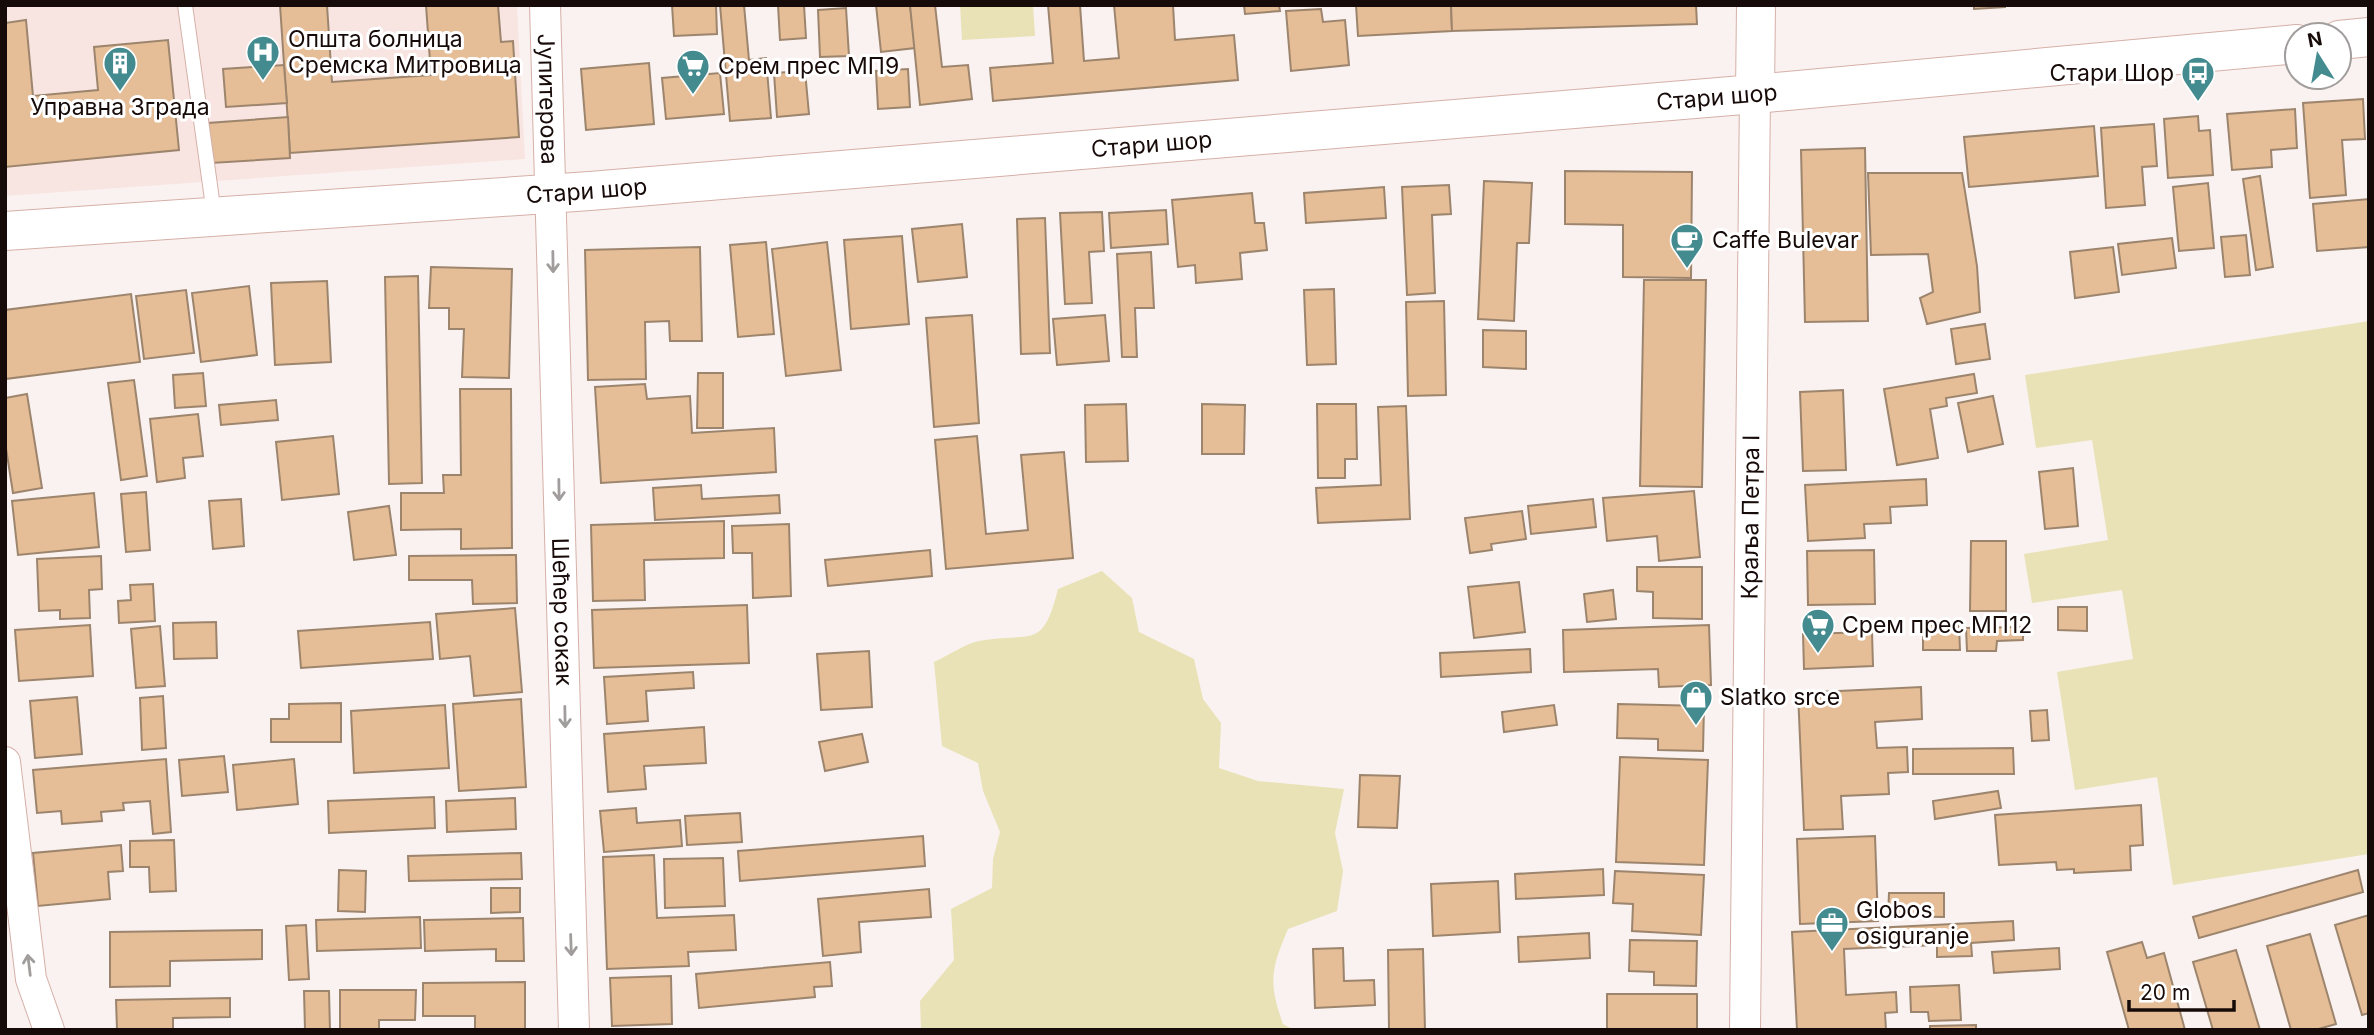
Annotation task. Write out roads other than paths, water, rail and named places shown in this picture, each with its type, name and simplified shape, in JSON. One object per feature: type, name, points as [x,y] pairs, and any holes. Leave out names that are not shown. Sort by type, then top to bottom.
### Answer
[{"type":"main road","name":"Краља Петра I","points":[[1755,94],[1756,5]]},
{"type":"main road","name":"Стари шор","points":[[5,231],[552,194],[1755,94],[2283,45]]},
{"type":"street","name":"Јупитерова","points":[[545,5],[552,194]]},
{"type":"street","name":"Краља Петра I","points":[[1745,1030],[1755,94]]},
{"type":"street","name":"Шећер сокак","points":[[552,194],[574,1030]]},
{"type":"street","points":[[5,762],[31,979],[49,1030]]},
{"type":"lane","points":[[184,5],[214,215]]},
{"type":"place","name":"Општа болница Сремска Митровица","points":[[263,82]]},
{"type":"place","name":"Управна Зграда","points":[[120,93]]},
{"type":"place","name":"Срем прес МП9","points":[[693,96]]},
{"type":"place","name":"Стари Шор","points":[[2198,103]]},
{"type":"place","name":"Caffe Bulevar","points":[[1687,270]]},
{"type":"place","name":"Срем прес МП12","points":[[1818,655]]},
{"type":"place","name":"Slatko srce","points":[[1696,727]]},
{"type":"place","name":"Globos osiguranje","points":[[1832,953]]}]
